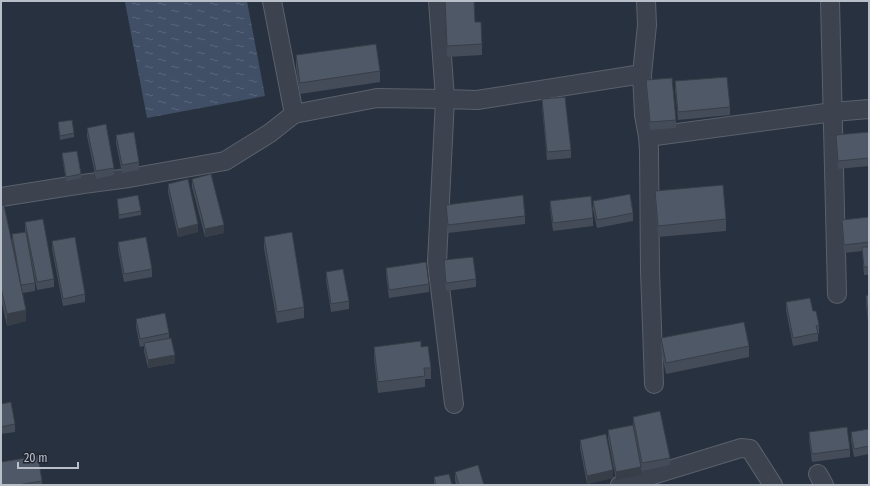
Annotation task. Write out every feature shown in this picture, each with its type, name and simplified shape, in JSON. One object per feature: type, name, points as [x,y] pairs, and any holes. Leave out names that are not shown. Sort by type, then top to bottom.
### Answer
[{"type":"street","points":[[272,1],[294,114]]},
{"type":"street","points":[[438,1],[445,99],[437,262],[454,404]]},
{"type":"street","points":[[646,1],[647,25],[642,74],[644,115],[649,150],[650,271],[654,384]]},
{"type":"street","points":[[830,1],[837,294]]},
{"type":"street","points":[[1,197],[129,178],[225,161],[270,134],[294,114],[377,98],[477,100],[642,74]]},
{"type":"street","points":[[648,137],[833,112],[869,110]]},
{"type":"street","points":[[620,485],[742,448],[750,449],[773,485]]},
{"type":"water","points":[[247,1],[265,96],[147,118],[125,2]]},
{"type":"building","points":[[445,1],[474,1],[475,22],[481,22],[482,44],[447,46]]},
{"type":"building","points":[[376,44],[380,71],[300,83],[296,55]]},
{"type":"building","points":[[727,77],[730,107],[678,112],[675,81]]},
{"type":"building","points":[[672,78],[676,120],[650,122],[646,80]]},
{"type":"building","points":[[565,97],[571,150],[547,152],[542,99]]},
{"type":"building","points":[[72,120],[74,133],[60,136],[58,122]]},
{"type":"building","points":[[106,124],[114,168],[96,171],[87,128]]},
{"type":"building","points":[[134,132],[139,162],[122,165],[116,135]]},
{"type":"building","points":[[869,132],[869,158],[838,161],[836,135]]},
{"type":"building","points":[[77,151],[81,174],[66,177],[62,153]]},
{"type":"building","points":[[211,174],[224,225],[205,229],[192,179]]},
{"type":"building","points":[[188,179],[198,224],[178,229],[168,184]]},
{"type":"building","points":[[723,185],[726,219],[658,226],[655,191]]},
{"type":"building","points":[[630,194],[633,213],[597,220],[593,201]]},
{"type":"building","points":[[138,195],[141,211],[119,215],[117,199]]},
{"type":"building","points":[[523,195],[525,216],[448,225],[446,205]]},
{"type":"building","points":[[591,196],[593,218],[553,223],[550,201]]},
{"type":"building","points":[[1,205],[4,205],[26,310],[7,314],[1,288]]},
{"type":"building","points":[[869,217],[869,242],[844,245],[842,220]]},
{"type":"building","points":[[43,219],[54,279],[37,282],[25,222]]},
{"type":"building","points":[[26,232],[35,283],[21,285],[12,234]]},
{"type":"building","points":[[292,232],[304,307],[277,312],[264,237]]},
{"type":"building","points":[[75,237],[85,294],[63,299],[52,241]]},
{"type":"building","points":[[146,237],[152,269],[124,274],[118,242]]},
{"type":"building","points":[[862,247],[869,247],[869,267],[864,267]]},
{"type":"building","points":[[473,257],[476,279],[446,283],[444,260]]},
{"type":"building","points":[[426,262],[429,284],[389,290],[386,268]]},
{"type":"building","points":[[343,269],[349,301],[331,304],[326,272]]},
{"type":"building","points":[[869,295],[869,313],[868,313],[866,296]]},
{"type":"building","points":[[810,298],[813,311],[816,311],[819,325],[816,326],[818,333],[793,338],[786,302]]},
{"type":"building","points":[[165,313],[169,333],[140,339],[136,319]]},
{"type":"building","points":[[744,322],[749,346],[666,363],[661,338]]},
{"type":"building","points":[[171,338],[175,355],[148,360],[144,343]]},
{"type":"building","points":[[421,341],[421,347],[428,346],[431,368],[424,368],[425,376],[378,382],[374,347]]},
{"type":"building","points":[[11,402],[15,424],[1,427],[1,404]]},
{"type":"building","points":[[660,411],[670,458],[642,463],[633,417]]},
{"type":"building","points":[[633,425],[641,467],[616,472],[608,430]]},
{"type":"building","points":[[847,427],[850,449],[812,454],[809,432]]},
{"type":"building","points":[[869,429],[869,446],[854,449],[851,432]]},
{"type":"building","points":[[606,434],[613,470],[587,476],[580,440]]},
{"type":"building","points":[[38,456],[42,481],[18,485],[1,485],[1,462]]},
{"type":"building","points":[[478,465],[484,485],[459,485],[455,472]]},
{"type":"building","points":[[449,474],[452,485],[436,485],[434,477]]}]
